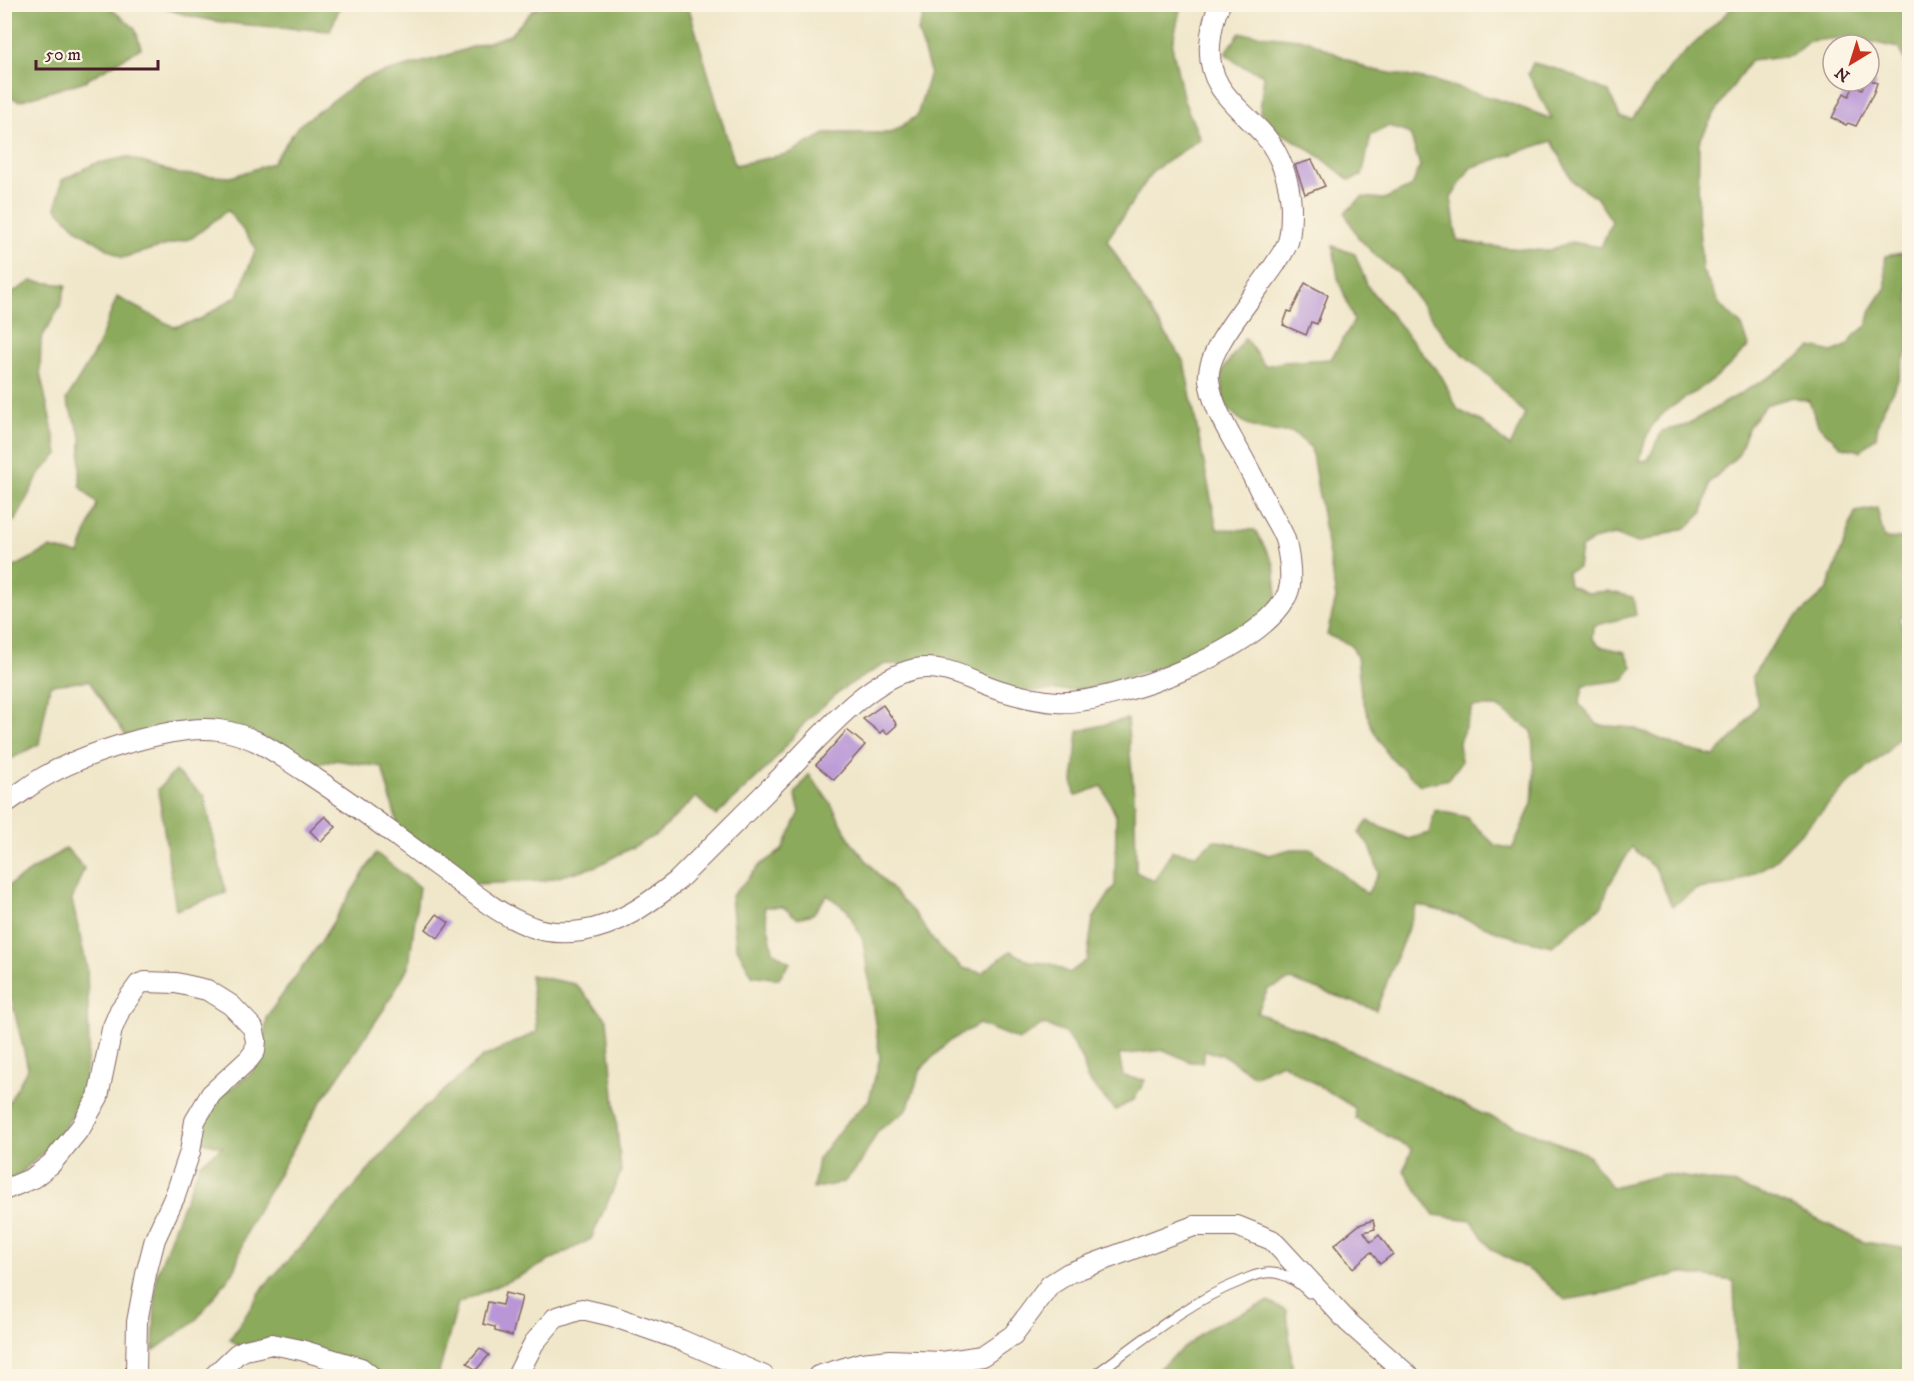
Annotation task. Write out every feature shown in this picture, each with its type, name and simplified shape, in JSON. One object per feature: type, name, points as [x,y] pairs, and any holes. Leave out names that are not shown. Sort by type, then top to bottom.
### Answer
[{"type":"street","points":[[4,804],[43,778],[89,756],[184,729],[210,729],[249,736],[336,791],[495,909],[533,928],[557,932],[582,931],[603,927],[619,920],[647,904],[677,881],[848,709],[884,680],[916,669],[934,668],[1002,691],[1059,702],[1079,702],[1107,697],[1193,666],[1227,649],[1250,634],[1277,613],[1287,596],[1290,581],[1286,541],[1218,414],[1208,376],[1216,351],[1289,240],[1291,205],[1283,166],[1267,139],[1218,88],[1209,60],[1211,34],[1220,4]]},
{"type":"street","points":[[4,1190],[33,1178],[51,1164],[81,1127],[98,1097],[110,1040],[120,1010],[139,984],[176,982],[207,990],[231,1005],[253,1028],[256,1040],[255,1051],[211,1094],[195,1121],[190,1152],[175,1196],[155,1239],[137,1322],[136,1370],[138,1377]]},
{"type":"street","points":[[818,1377],[861,1363],[890,1360],[942,1362],[982,1356],[1013,1335],[1050,1285],[1068,1274],[1194,1226],[1237,1226],[1272,1240],[1348,1322],[1409,1377]]},
{"type":"street","points":[[517,1377],[534,1343],[555,1318],[582,1309],[612,1316],[681,1340],[764,1377]]},
{"type":"street","points":[[213,1377],[237,1354],[272,1344],[301,1350],[360,1368],[371,1377]]},
{"type":"lane","points":[[1093,1377],[1173,1318],[1222,1289],[1261,1273],[1290,1277],[1303,1287],[1338,1326],[1397,1377]]},
{"type":"lane","points":[[224,1377],[237,1354]]},
{"type":"green space","points":[[5,4],[106,5],[135,28],[141,48],[85,81],[19,101],[5,95]]},
{"type":"green space","points":[[158,5],[328,5],[340,7],[330,31],[220,22],[198,18]]},
{"type":"green space","points":[[563,5],[688,5],[735,165],[787,154],[827,133],[891,133],[917,116],[930,72],[918,31],[925,9],[931,5],[1181,5],[1172,46],[1184,101],[1200,139],[1153,171],[1107,240],[1184,362],[1217,529],[1255,530],[1274,564],[1277,596],[1258,628],[1192,657],[1087,689],[1008,692],[938,666],[885,664],[845,687],[807,720],[770,765],[716,816],[696,797],[656,835],[597,866],[543,881],[474,884],[401,837],[382,767],[334,760],[298,769],[246,739],[126,736],[89,681],[50,685],[39,744],[5,762],[5,572],[50,548],[79,554],[97,504],[80,486],[81,436],[66,400],[96,350],[117,297],[174,327],[199,320],[238,295],[256,248],[228,210],[192,238],[122,258],[79,231],[56,208],[62,180],[94,164],[127,157],[179,174],[231,177],[272,163],[298,126],[364,78],[510,35],[534,9]]},
{"type":"green space","points":[[1735,5],[1909,5],[1909,67],[1898,48],[1881,44],[1881,33],[1821,33],[1821,40],[1809,41],[1791,56],[1750,61],[1714,114],[1699,142],[1698,211],[1702,270],[1720,305],[1742,326],[1749,346],[1716,377],[1665,412],[1656,421],[1649,431],[1640,461],[1648,460],[1662,431],[1684,426],[1780,371],[1812,347],[1832,352],[1849,345],[1854,336],[1867,325],[1871,310],[1886,287],[1885,256],[1909,252],[1909,350],[1903,361],[1898,380],[1881,414],[1876,437],[1860,451],[1842,447],[1818,425],[1809,401],[1793,397],[1765,405],[1749,426],[1739,454],[1710,482],[1703,512],[1688,527],[1638,543],[1615,535],[1596,539],[1581,548],[1578,568],[1567,572],[1569,585],[1587,593],[1607,591],[1633,597],[1636,615],[1593,626],[1592,638],[1599,646],[1625,652],[1632,666],[1624,680],[1584,685],[1579,704],[1598,725],[1633,728],[1685,749],[1714,756],[1740,730],[1758,704],[1752,677],[1767,653],[1796,618],[1827,590],[1855,512],[1877,508],[1884,538],[1909,539],[1909,613],[1899,618],[1909,647],[1909,724],[1887,752],[1850,782],[1772,863],[1732,885],[1697,889],[1672,906],[1656,870],[1632,847],[1609,885],[1602,906],[1552,946],[1513,937],[1449,913],[1417,905],[1376,1010],[1291,980],[1268,989],[1257,1013],[1312,1033],[1405,1075],[1478,1112],[1587,1154],[1612,1187],[1664,1174],[1733,1184],[1777,1200],[1864,1242],[1909,1249],[1909,1376],[1737,1376],[1734,1281],[1681,1273],[1611,1292],[1565,1300],[1536,1274],[1491,1249],[1471,1220],[1434,1215],[1404,1171],[1412,1149],[1356,1119],[1355,1108],[1282,1063],[1254,1076],[1223,1055],[1205,1051],[1202,1062],[1191,1062],[1164,1050],[1119,1055],[1123,1076],[1145,1080],[1134,1100],[1115,1110],[1087,1079],[1083,1060],[1065,1033],[1043,1024],[1019,1040],[979,1024],[948,1042],[921,1069],[907,1110],[878,1131],[860,1164],[844,1182],[813,1189],[818,1159],[843,1126],[869,1100],[880,1058],[863,940],[847,910],[827,895],[813,914],[797,918],[783,907],[764,907],[773,951],[790,963],[778,979],[752,975],[736,946],[731,897],[761,864],[782,850],[800,812],[795,794],[809,774],[831,804],[852,843],[915,914],[939,948],[963,968],[982,973],[1010,951],[1031,962],[1050,963],[1069,973],[1087,960],[1093,919],[1115,885],[1116,816],[1102,786],[1075,796],[1073,782],[1078,731],[1127,719],[1135,807],[1136,872],[1154,881],[1172,851],[1196,855],[1214,840],[1269,855],[1291,849],[1312,849],[1367,894],[1379,873],[1370,846],[1359,833],[1368,821],[1408,839],[1429,833],[1435,810],[1466,817],[1495,845],[1512,849],[1532,804],[1534,775],[1532,731],[1497,707],[1473,707],[1459,742],[1461,762],[1449,779],[1420,785],[1388,755],[1372,728],[1361,693],[1357,657],[1351,645],[1327,635],[1336,598],[1311,448],[1293,432],[1262,430],[1246,424],[1223,403],[1222,371],[1245,338],[1265,366],[1283,362],[1331,359],[1354,321],[1338,278],[1333,246],[1355,254],[1368,287],[1442,377],[1458,410],[1482,422],[1510,447],[1525,414],[1491,378],[1449,342],[1399,274],[1377,257],[1358,237],[1345,213],[1362,197],[1384,199],[1412,186],[1420,166],[1410,134],[1389,126],[1371,135],[1362,176],[1349,180],[1322,158],[1291,138],[1275,131],[1260,112],[1264,75],[1238,64],[1225,53],[1240,33],[1307,40],[1368,69],[1434,81],[1506,102],[1552,119],[1528,74],[1533,63],[1560,70],[1609,92],[1620,117],[1632,119],[1671,66]],"holes":[[[1552,141],[1573,182],[1596,197],[1612,221],[1601,247],[1571,242],[1547,251],[1488,246],[1457,240],[1451,198],[1470,168]]]},
{"type":"green space","points":[[32,281],[66,285],[60,307],[41,339],[40,373],[58,454],[39,474],[15,522],[4,509],[5,297]]},
{"type":"green space","points":[[175,771],[204,796],[226,893],[176,910],[158,789]]},
{"type":"green space","points":[[66,848],[84,868],[72,900],[87,968],[89,1044],[83,1101],[53,1143],[18,1176],[5,1180],[5,1109],[28,1068],[5,972],[5,888]]},
{"type":"green space","points":[[376,853],[419,887],[409,966],[384,1009],[315,1111],[248,1227],[234,1271],[196,1320],[153,1351],[156,1277],[200,1164],[222,1147],[193,1139],[215,1100],[251,1073],[263,1051],[267,1016],[320,943]]},
{"type":"green space","points":[[530,975],[575,984],[607,1019],[621,1172],[591,1239],[520,1276],[458,1303],[438,1376],[376,1376],[367,1369],[241,1348],[230,1339],[265,1285],[323,1223],[417,1114],[483,1057],[537,1032]]},
{"type":"green space","points":[[1268,1302],[1287,1311],[1293,1376],[1155,1376],[1152,1374],[1211,1326]]},
{"type":"building","points":[[1844,93],[1849,96],[1850,93],[1873,93],[1856,126],[1848,123],[1846,125],[1832,118]]},
{"type":"building","points":[[1312,160],[1325,186],[1305,194],[1295,165]]},
{"type":"building","points":[[1305,283],[1328,295],[1317,324],[1311,322],[1306,335],[1283,325],[1288,311],[1291,312]]},
{"type":"building","points":[[883,705],[897,725],[887,734],[883,730],[880,733],[863,719]]},
{"type":"building","points":[[847,730],[865,745],[834,780],[816,765]]},
{"type":"building","points":[[325,816],[336,827],[321,842],[310,831]]},
{"type":"building","points":[[437,914],[449,923],[438,938],[426,929]]},
{"type":"building","points":[[1373,1220],[1375,1229],[1364,1232],[1371,1242],[1379,1235],[1393,1254],[1380,1264],[1371,1252],[1353,1268],[1334,1245],[1359,1225]]},
{"type":"building","points":[[505,1293],[522,1297],[512,1336],[495,1331],[495,1327],[483,1324],[488,1302],[502,1305]]},
{"type":"building","points":[[480,1348],[489,1355],[476,1370],[467,1363]]}]
